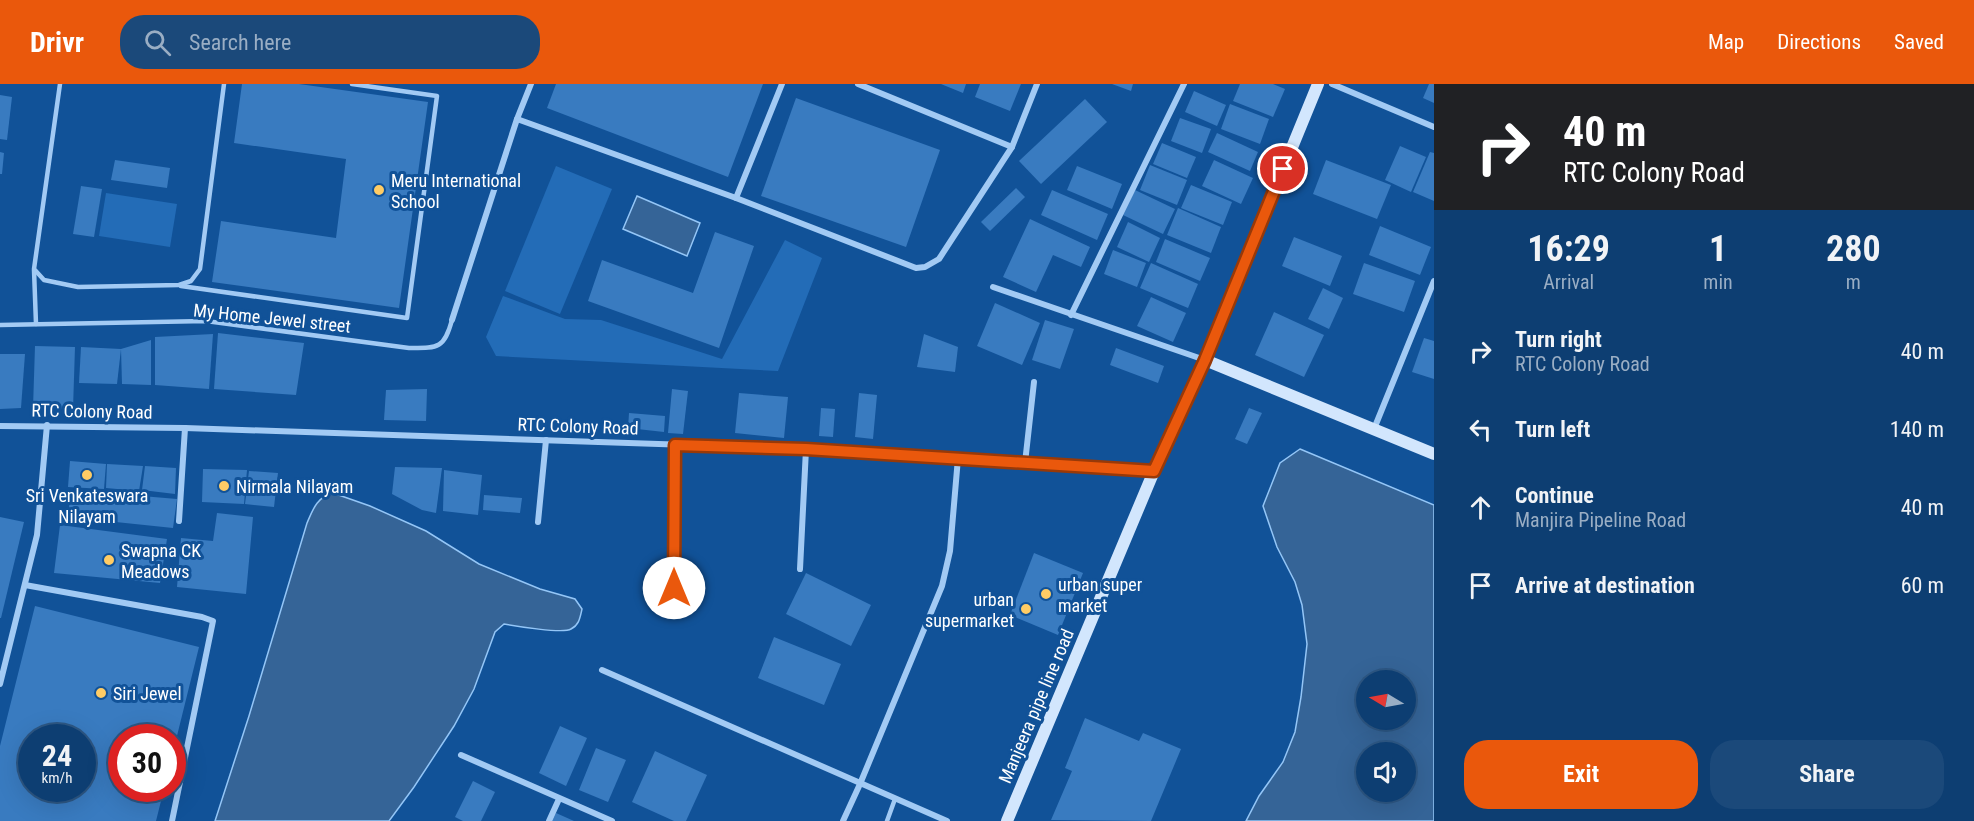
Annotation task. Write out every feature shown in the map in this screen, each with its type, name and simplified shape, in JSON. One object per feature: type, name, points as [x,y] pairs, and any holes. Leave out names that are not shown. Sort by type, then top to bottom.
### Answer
[{"type":"main road","name":"Manjeera pipe line road","points":[[1007,821],[1154,471],[1205,360],[1318,84]]},
{"type":"main road","points":[[1205,360],[1434,454]]},
{"type":"street","points":[[452,320],[517,119],[531,84]]},
{"type":"street","points":[[736,198],[782,84]]},
{"type":"street","points":[[858,84],[1012,147]]},
{"type":"street","points":[[517,119],[736,198],[916,268],[926,267],[939,259],[1012,147],[1037,84]]},
{"type":"street","points":[[1071,315],[1184,84]]},
{"type":"street","points":[[1332,84],[1434,127]]},
{"type":"street","points":[[1374,429],[1434,281]]},
{"type":"street","points":[[993,287],[1205,360]]},
{"type":"street","points":[[1024,463],[1034,382]]},
{"type":"street","points":[[0,684],[37,535],[47,425]]},
{"type":"street","name":"RTC Colony Road","points":[[0,426],[185,428],[806,449],[1154,471]]},
{"type":"street","points":[[178,521],[185,428]]},
{"type":"street","points":[[538,522],[546,440]]},
{"type":"street","points":[[674,588],[675,445]]},
{"type":"street","points":[[800,568],[806,449]]},
{"type":"street","points":[[843,821],[942,586],[950,551],[958,458]]},
{"type":"street","points":[[25,585],[202,617],[213,621],[172,821]]},
{"type":"street","points":[[602,670],[947,821]]},
{"type":"street","points":[[461,755],[612,821]]},
{"type":"street","points":[[549,821],[559,799]]},
{"type":"lane","points":[[36,324],[34,269],[60,84]]},
{"type":"lane","points":[[179,285],[191,281],[200,269],[224,84]]},
{"type":"lane","points":[[34,269],[44,280],[78,287],[179,285],[407,318],[437,96],[352,84]]},
{"type":"lane","name":"My Home Jewel street","points":[[0,325],[206,321],[410,348],[429,348],[439,345],[447,338],[452,320]]},
{"type":"lane","points":[[888,821],[895,799]]},
{"type":"shaded area","points":[[556,166],[612,189],[560,314],[505,291]]},
{"type":"shaded area","points":[[106,193],[177,204],[170,247],[99,236]]},
{"type":"shaded area","points":[[637,196],[700,223],[687,256],[623,229]]},
{"type":"shaded area","points":[[785,240],[822,258],[778,371],[496,356],[486,337],[503,296],[565,319],[601,320],[722,359]]},
{"type":"shaded area","points":[[1300,449],[1434,505],[1434,821],[1246,821],[1259,796],[1283,762],[1295,732],[1307,644],[1302,605],[1295,582],[1277,547],[1263,506],[1280,463]]},
{"type":"shaded area","points":[[333,493],[370,506],[426,531],[479,564],[540,589],[575,599],[582,609],[580,618],[574,627],[566,630],[504,624],[495,632],[474,689],[454,726],[389,821],[215,821],[307,523],[319,501]]},
{"type":"building","name":"Meru International School","points":[[242,84],[299,84],[428,102],[399,308],[212,282],[221,221],[336,238],[346,159],[234,143]]},
{"type":"building","points":[[556,84],[763,84],[728,177],[547,108]]},
{"type":"building","points":[[941,84],[966,84],[963,93]]},
{"type":"building","points":[[980,84],[1021,84],[1010,111],[975,97]]},
{"type":"building","points":[[1112,84],[1133,84],[1131,91]]},
{"type":"building","points":[[1240,84],[1273,84],[1285,89],[1273,117],[1233,101]]},
{"type":"building","points":[[1429,84],[1434,84],[1434,103],[1423,98]]},
{"type":"building","points":[[1194,91],[1226,105],[1217,126],[1185,112]]},
{"type":"building","points":[[0,95],[12,97],[7,140],[0,139]]},
{"type":"building","points":[[796,98],[940,150],[906,247],[761,196]]},
{"type":"building","points":[[1085,99],[1107,122],[1041,184],[1019,161]]},
{"type":"building","points":[[1230,104],[1269,119],[1260,144],[1221,129]]},
{"type":"building","points":[[1180,118],[1211,129],[1202,153],[1171,141]]},
{"type":"building","points":[[1217,133],[1258,152],[1250,171],[1208,152]]},
{"type":"building","points":[[1162,143],[1196,157],[1187,178],[1153,164]]},
{"type":"building","points":[[1400,146],[1426,157],[1411,192],[1385,180]]},
{"type":"building","points":[[0,152],[4,153],[2,174],[0,174]]},
{"type":"building","points":[[1430,152],[1434,153],[1434,201],[1413,192]]},
{"type":"building","points":[[115,160],[170,168],[167,188],[111,180]]},
{"type":"building","points":[[1214,160],[1253,178],[1241,204],[1202,186]]},
{"type":"building","points":[[1326,160],[1391,185],[1377,219],[1313,194]]},
{"type":"building","points":[[1150,165],[1187,180],[1177,205],[1140,190]]},
{"type":"building","points":[[1077,166],[1122,184],[1112,209],[1067,190]]},
{"type":"building","points":[[1191,185],[1232,202],[1223,225],[1181,208]]},
{"type":"building","points":[[81,186],[102,189],[94,237],[73,234]]},
{"type":"building","points":[[1016,188],[1025,197],[990,231],[981,222]]},
{"type":"building","points":[[1052,190],[1108,214],[1097,240],[1041,215]]},
{"type":"building","points":[[1135,190],[1175,209],[1163,234],[1123,215]]},
{"type":"building","points":[[1178,208],[1221,227],[1211,253],[1167,235]]},
{"type":"building","points":[[1030,219],[1090,247],[1081,267],[1053,255],[1036,292],[1003,277]]},
{"type":"building","points":[[1128,222],[1160,238],[1149,262],[1117,247]]},
{"type":"building","points":[[1380,226],[1431,247],[1420,275],[1369,255]]},
{"type":"building","points":[[715,232],[754,246],[719,348],[588,301],[602,260],[693,293]]},
{"type":"building","points":[[1294,237],[1342,256],[1330,286],[1282,266]]},
{"type":"building","points":[[1165,239],[1210,258],[1200,281],[1156,262]]},
{"type":"building","points":[[1113,250],[1146,263],[1137,287],[1104,274]]},
{"type":"building","points":[[1151,263],[1198,284],[1188,308],[1140,288]]},
{"type":"building","points":[[1364,263],[1415,281],[1404,312],[1353,294]]},
{"type":"building","points":[[1323,288],[1343,298],[1329,329],[1308,319]]},
{"type":"building","points":[[1151,297],[1186,313],[1173,342],[1137,326]]},
{"type":"building","points":[[995,303],[1040,323],[1022,365],[977,346]]},
{"type":"building","points":[[1274,312],[1324,335],[1304,377],[1255,355]]},
{"type":"building","points":[[1045,320],[1074,329],[1060,369],[1032,360]]},
{"type":"building","points":[[218,333],[304,343],[296,395],[214,389]]},
{"type":"building","points":[[213,334],[209,389],[155,385],[155,337]]},
{"type":"building","points":[[924,334],[958,347],[955,372],[917,367]]},
{"type":"building","points":[[1424,338],[1434,341],[1434,379],[1412,372]]},
{"type":"building","points":[[151,340],[151,385],[122,384],[121,349]]},
{"type":"building","points":[[35,346],[75,347],[73,409],[33,408]]},
{"type":"building","points":[[81,347],[121,349],[117,384],[79,383]]},
{"type":"building","points":[[1116,348],[1164,366],[1158,383],[1110,365]]},
{"type":"building","points":[[0,354],[25,354],[21,408],[0,409]]},
{"type":"building","points":[[427,389],[426,421],[384,420],[386,390]]},
{"type":"building","points":[[672,389],[688,391],[683,434],[668,433]]},
{"type":"building","points":[[739,393],[788,397],[784,438],[735,433]]},
{"type":"building","points":[[859,393],[877,395],[873,439],[855,437]]},
{"type":"building","points":[[821,408],[835,409],[833,437],[819,436]]},
{"type":"building","points":[[1249,408],[1262,413],[1247,444],[1235,439]]},
{"type":"building","points":[[629,413],[665,416],[664,432],[628,428]]},
{"type":"building","name":"Sri Venkateswara Nilayam","points":[[70,461],[106,464],[104,489],[68,487]]},
{"type":"building","points":[[107,464],[143,466],[139,491],[106,488]]},
{"type":"building","points":[[145,466],[176,468],[175,494],[142,490]]},
{"type":"building","points":[[395,467],[442,468],[436,513],[422,510],[392,494]]},
{"type":"building","name":"Nirmala Nilayam","points":[[203,469],[247,470],[244,504],[202,502]]},
{"type":"building","points":[[444,470],[482,475],[478,515],[443,511]]},
{"type":"building","points":[[249,471],[278,473],[274,507],[245,504]]},
{"type":"building","name":"Swapna CK Meadows","points":[[71,490],[177,499],[173,528],[68,517]]},
{"type":"building","points":[[484,495],[522,498],[520,513],[483,510]]},
{"type":"building","name":"Swapna CK Meadows","points":[[217,513],[253,517],[246,594],[177,587],[181,538],[213,541]]},
{"type":"building","points":[[0,517],[24,522],[1,618],[0,618]]},
{"type":"building","name":"Swapna CK Meadows","points":[[60,525],[167,539],[160,583],[54,573]]},
{"type":"building","name":"urban super market","points":[[1034,553],[1083,573],[1058,635],[1010,615]]},
{"type":"building","points":[[806,573],[871,605],[851,646],[786,614]]},
{"type":"building","name":"Siri Jewel","points":[[35,606],[199,647],[180,724],[108,724],[108,802],[161,802],[156,821],[0,821],[0,746]]},
{"type":"building","points":[[774,637],[841,664],[824,705],[758,678]]},
{"type":"building","points":[[1085,718],[1139,741],[1143,733],[1181,749],[1151,821],[1051,820],[1072,771],[1065,768]]},
{"type":"building","points":[[560,726],[587,738],[566,786],[539,773]]},
{"type":"building","points":[[596,748],[626,760],[608,802],[579,790]]},
{"type":"building","points":[[655,751],[707,775],[686,821],[674,821],[632,802]]},
{"type":"building","points":[[473,781],[495,792],[481,821],[463,821],[455,817]]},
{"type":"building","points":[[556,813],[574,821],[552,821]]},
{"type":"place","name":"Meru International School","points":[[379,190]]},
{"type":"place","name":"Sri Venkateswara Nilayam","points":[[87,475]]},
{"type":"place","name":"Nirmala Nilayam","points":[[224,486]]},
{"type":"place","name":"Swapna CK Meadows","points":[[109,560]]},
{"type":"place","name":"urban super market","points":[[1046,594]]},
{"type":"place","name":"urban supermarket","points":[[1026,609]]},
{"type":"place","name":"Siri Jewel","points":[[101,693]]},
{"type":"route","points":[[674,588],[675,445],[806,449],[1154,471],[1205,360],[1283,169]]}]
